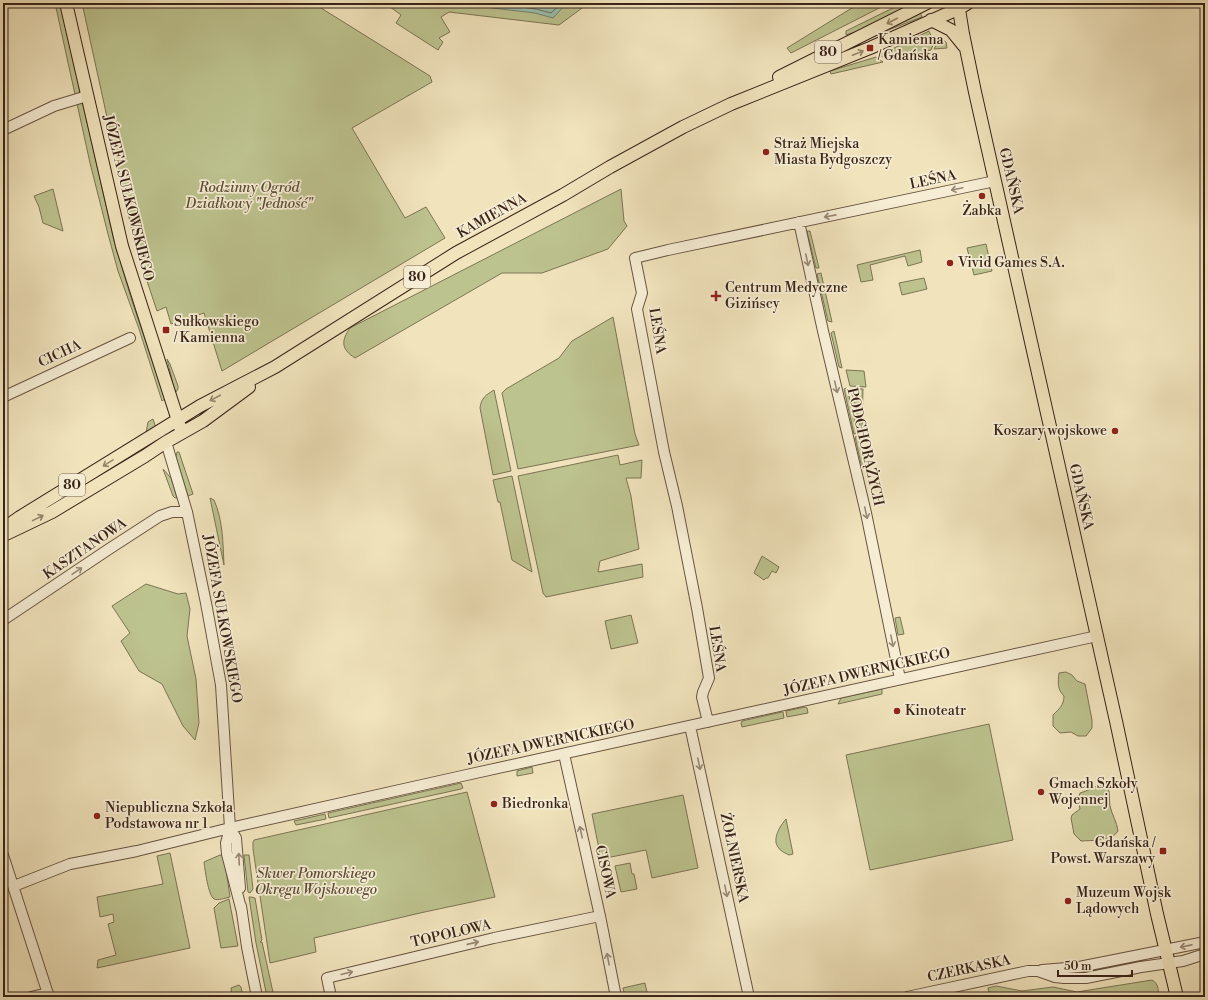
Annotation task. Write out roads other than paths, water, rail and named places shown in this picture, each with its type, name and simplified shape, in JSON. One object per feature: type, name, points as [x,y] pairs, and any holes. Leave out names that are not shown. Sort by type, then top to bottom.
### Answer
[{"type":"main road","name":"JÓZEFA SUŁKOWSKIEGO","points":[[66,3],[122,246],[182,433]]},
{"type":"main road","name":"KAMIENNA","points":[[182,433],[202,421],[275,367],[456,253],[563,195],[617,163],[683,127],[731,104],[816,58],[927,3]]},
{"type":"main road","name":"KAMIENNA","points":[[731,104],[870,48],[962,5]]},
{"type":"main road","name":"GDAŃSKA","points":[[962,5],[966,47],[995,181],[1177,997]]},
{"type":"main road","points":[[931,20],[951,30],[966,47]]},
{"type":"main road","name":"KAMIENNA","points":[[178,420],[200,406],[275,367]]},
{"type":"main road","name":"80","points":[[3,529],[178,420]]},
{"type":"main road","points":[[162,429],[166,442]]},
{"type":"main road","name":"80","points":[[3,535],[52,512],[182,433]]},
{"type":"street","points":[[3,130],[54,106],[87,96]]},
{"type":"street","name":"LEŚNA","points":[[708,722],[702,697],[709,678],[697,608],[664,452],[637,308],[642,293],[635,258],[995,181]]},
{"type":"street","name":"PODCHORĄŻYCH","points":[[799,222],[866,512],[900,679]]},
{"type":"street","name":"CICHA","points":[[3,397],[130,338]]},
{"type":"street","name":"JÓZEFA SUŁKOWSKIEGO","points":[[166,442],[187,512],[221,685],[230,828],[226,843],[227,854],[242,912],[257,997]]},
{"type":"street","name":"KASZTANOWA","points":[[3,620],[160,516],[172,512],[187,512]]},
{"type":"street","name":"JÓZEFA DWERNICKIEGO","points":[[14,886],[70,864],[137,851],[230,828],[1097,636]]},
{"type":"street","name":"ŻOŁNIERSKA","points":[[690,726],[749,997]]},
{"type":"street","name":"CISOWA","points":[[564,754],[600,916],[616,997]]},
{"type":"street","points":[[3,855],[49,995],[31,997]]},
{"type":"street","name":"TOPOLOWA","points":[[331,997],[327,978],[494,938],[600,916]]},
{"type":"street","name":"CZERKASKA","points":[[907,997],[1012,974],[1044,969],[1069,969],[1205,942]]},
{"type":"street","name":"CZERKASKA","points":[[1038,971],[1054,977],[1086,978],[1141,967],[1183,961],[1205,954]]},
{"type":"water","points":[[483,3],[567,3],[553,18],[535,13],[492,8]]},
{"type":"place","name":"Kamienna / Gdańska","points":[[870,48]]},
{"type":"place","name":"Straż Miejska Miasta Bydgoszczy","points":[[766,152]]},
{"type":"place","name":"Żabka","points":[[982,196]]},
{"type":"place","name":"Vivid Games S.A.","points":[[950,263]]},
{"type":"place","name":"Centrum Medyczne Gizińscy","points":[[716,296]]},
{"type":"place","name":"Sułkowskiego / Kamienna","points":[[166,330]]},
{"type":"place","name":"Koszary wojskowe","points":[[1115,431]]},
{"type":"place","name":"Kinoteatr","points":[[897,711]]},
{"type":"place","name":"Gmach Szkoły Wojennej","points":[[1041,792]]},
{"type":"place","name":"Biedronka","points":[[494,804]]},
{"type":"place","name":"Niepubliczna Szkoła Podstawowa nr 1","points":[[97,816]]},
{"type":"place","name":"Gdańska / Powst. Warszawy","points":[[1163,851]]},
{"type":"place","name":"Muzeum Wojsk Lądowych","points":[[1068,901]]},
{"type":"park label","name":"Rodzinny Ogród Działkowy \"Jedność\"","points":[[249,196]]},
{"type":"park label","name":"Skwer Pomorskiego Okręgu Wojskowego","points":[[316,882]]}]
